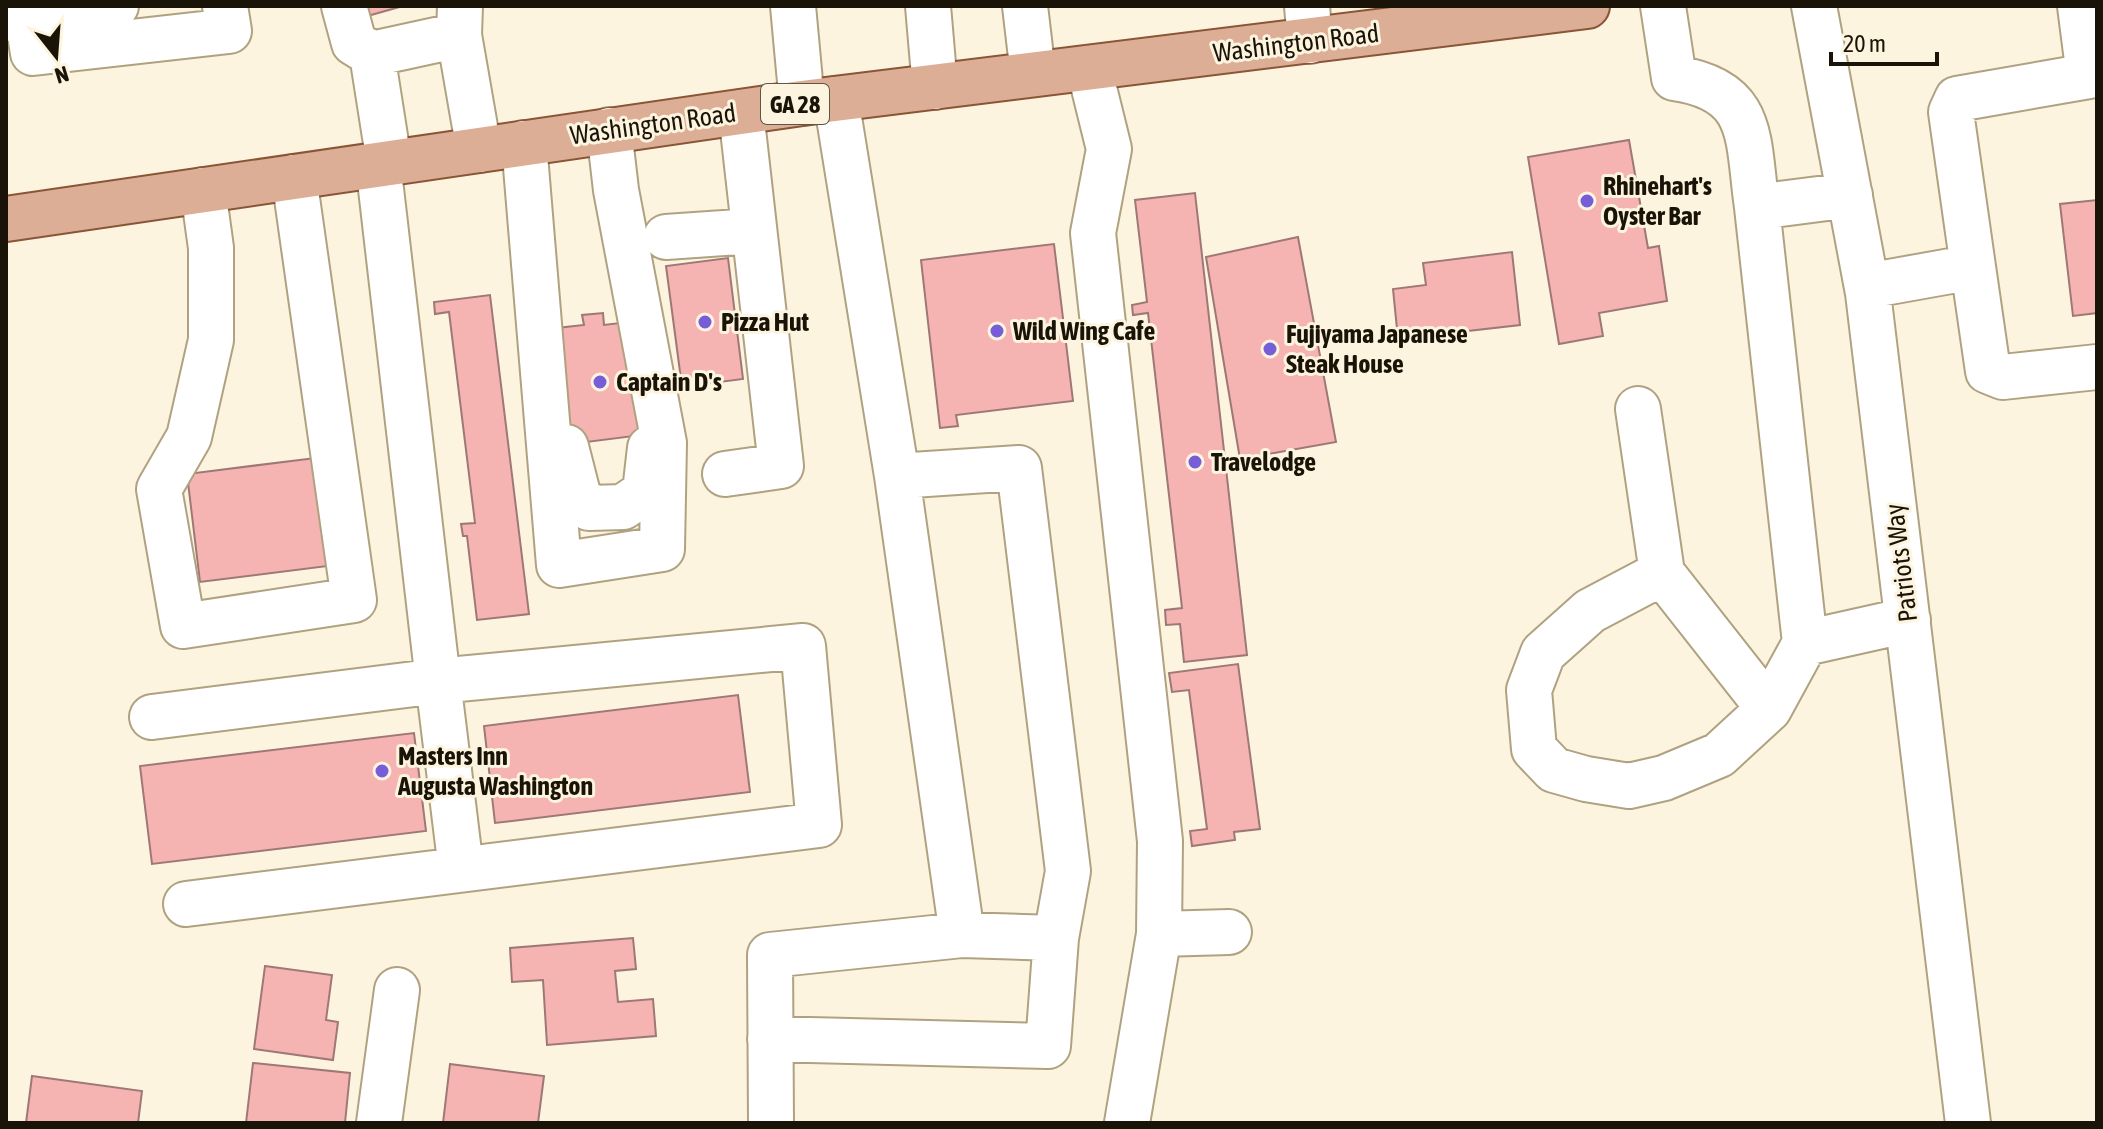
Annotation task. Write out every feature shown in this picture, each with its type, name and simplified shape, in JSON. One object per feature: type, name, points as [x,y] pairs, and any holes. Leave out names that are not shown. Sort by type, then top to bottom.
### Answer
[{"type":"main road","name":"Washington Road","points":[[7,213],[203,190],[819,101],[1089,68],[1308,23],[1587,6]]},
{"type":"street","points":[[116,6],[19,13],[33,53],[229,31],[225,6]]},
{"type":"street","points":[[344,6],[354,43],[372,54]]},
{"type":"street","points":[[793,6],[819,101],[897,476],[962,935]]},
{"type":"street","points":[[928,6],[935,87]]},
{"type":"street","points":[[1025,6],[1033,74]]},
{"type":"street","points":[[1662,573],[1590,611],[1543,653],[1529,690],[1534,749],[1554,770],[1629,786],[1664,778],[1719,755],[1769,709],[1805,643],[1745,122],[1727,96],[1701,82],[1674,78],[1663,6]]},
{"type":"street","name":"Patriots Way","points":[[1814,6],[1867,286],[1967,1123]]},
{"type":"street","points":[[2080,6],[2093,76],[1957,99],[1951,112],[1988,371],[2003,377],[2097,367]]},
{"type":"street","points":[[372,54],[460,20],[479,150]]},
{"type":"street","points":[[372,54],[438,681],[461,869]]},
{"type":"street","points":[[1089,68],[1109,149],[1093,233],[1160,841],[1159,934],[1127,1123]]},
{"type":"street","points":[[725,474],[781,466],[741,112]]},
{"type":"street","points":[[524,143],[559,565],[662,549],[664,443],[616,190],[609,130]]},
{"type":"street","points":[[203,190],[211,248],[211,340],[189,437],[159,489],[183,626],[354,600],[294,177]]},
{"type":"street","points":[[1757,207],[1850,195]]},
{"type":"street","points":[[666,237],[753,231]]},
{"type":"street","points":[[1867,286],[1973,267]]},
{"type":"street","points":[[542,348],[578,494],[589,508],[623,507],[645,492],[650,446],[643,379],[648,356]]},
{"type":"street","points":[[1638,409],[1662,573],[1769,709]]},
{"type":"street","points":[[770,1039],[1048,1046],[1056,938],[1068,871],[1019,468],[897,476]]},
{"type":"street","points":[[1805,643],[1908,620]]},
{"type":"street","points":[[152,717],[438,681],[803,646],[819,825],[186,904]]},
{"type":"street","points":[[1159,934],[1229,932]]},
{"type":"street","points":[[771,1123],[770,955],[962,935],[1056,938]]},
{"type":"street","points":[[379,1123],[397,990]]},
{"type":"building","points":[[354,6],[403,6],[357,19]]},
{"type":"building","name":"Rhinehart's Oyster Bar","points":[[1629,140],[1648,248],[1659,246],[1667,301],[1599,313],[1603,336],[1559,344],[1528,157]]},
{"type":"building","name":"Travelodge","points":[[1195,193],[1247,655],[1184,662],[1180,624],[1166,625],[1165,610],[1182,608],[1148,313],[1133,315],[1132,305],[1147,302],[1135,200]]},
{"type":"building","points":[[2097,200],[2097,313],[2073,316],[2060,204]]},
{"type":"building","name":"Fujiyama Japanese Steak House","points":[[1298,237],[1336,442],[1240,459],[1206,257]]},
{"type":"building","name":"Wild Wing Cafe","points":[[1054,244],[1073,401],[956,415],[958,426],[940,428],[921,260]]},
{"type":"building","points":[[1512,252],[1520,325],[1398,339],[1393,289],[1426,285],[1423,263]]},
{"type":"building","name":"Pizza Hut","points":[[728,258],[743,379],[682,387],[666,266]]},
{"type":"building","points":[[490,295],[529,614],[477,620],[467,536],[463,536],[461,524],[475,523],[449,312],[435,314],[434,302]]},
{"type":"building","name":"Captain D's","points":[[603,313],[604,325],[628,322],[642,435],[571,444],[557,328],[584,325],[582,315]]},
{"type":"building","points":[[315,458],[328,566],[200,582],[187,474]]},
{"type":"building","points":[[1238,664],[1260,829],[1234,832],[1235,840],[1192,846],[1190,831],[1207,829],[1189,690],[1172,692],[1169,673]]},
{"type":"building","points":[[738,695],[750,792],[495,823],[484,726]]},
{"type":"building","points":[[414,733],[426,831],[152,864],[140,766]]},
{"type":"building","points":[[633,938],[636,969],[615,971],[618,1002],[653,999],[656,1036],[547,1045],[543,980],[512,982],[510,948]]},
{"type":"building","points":[[265,966],[332,975],[326,1020],[338,1022],[333,1060],[254,1049]]},
{"type":"building","points":[[253,1063],[350,1073],[345,1123],[246,1123]]},
{"type":"building","points":[[450,1064],[544,1076],[538,1123],[443,1123]]},
{"type":"building","points":[[32,1076],[142,1091],[138,1123],[26,1123]]},
{"type":"place","name":"Rhinehart's Oyster Bar","points":[[1587,201]]},
{"type":"place","name":"Pizza Hut","points":[[705,322]]},
{"type":"place","name":"Wild Wing Cafe","points":[[997,331]]},
{"type":"place","name":"Fujiyama Japanese Steak House","points":[[1270,349]]},
{"type":"place","name":"Captain D's","points":[[600,382]]},
{"type":"place","name":"Travelodge","points":[[1195,462]]},
{"type":"place","name":"Masters Inn Augusta Washington","points":[[382,771]]}]
